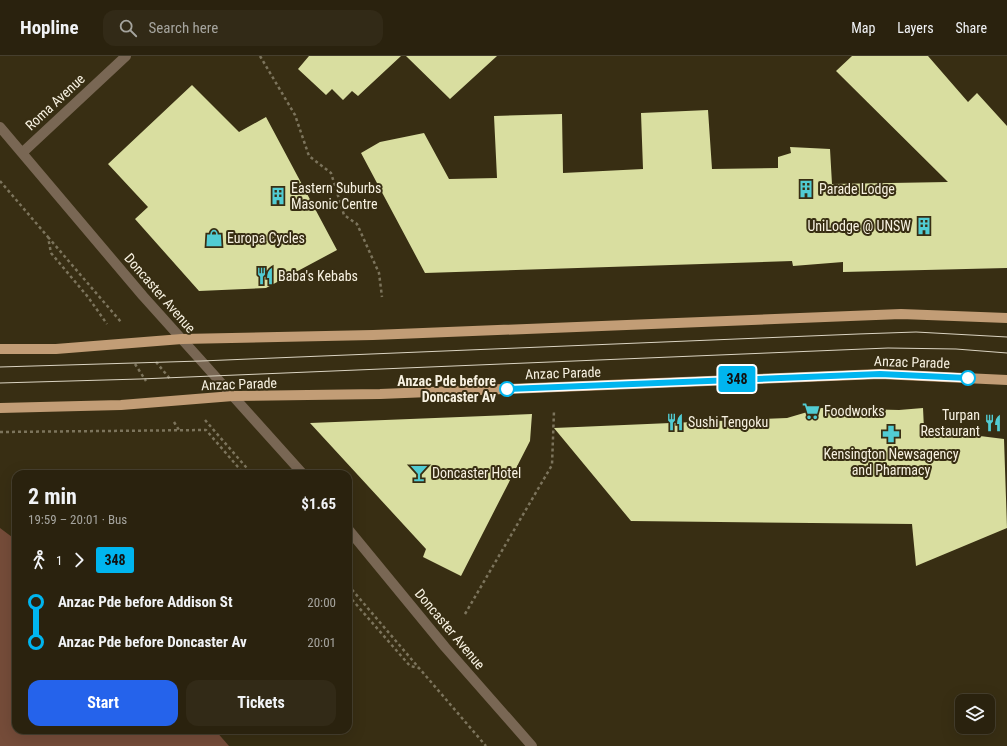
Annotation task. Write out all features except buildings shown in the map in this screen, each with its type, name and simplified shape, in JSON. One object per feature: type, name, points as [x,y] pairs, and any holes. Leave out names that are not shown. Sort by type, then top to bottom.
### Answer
[{"type":"main road","points":[[0,349],[56,349],[182,339],[373,335],[901,314],[1007,318]]},
{"type":"main road","name":"Anzac Parade","points":[[0,408],[121,405],[233,396],[373,394],[880,374],[1007,380]]},
{"type":"street","name":"Roma Avenue","points":[[22,153],[126,56]]},
{"type":"street","name":"Doncaster Avenue","points":[[0,127],[143,296],[298,470]]},
{"type":"street","name":"Doncaster Avenue","points":[[352,534],[445,647],[532,746]]},
{"type":"path","points":[[260,56],[295,115],[309,156],[331,173],[344,215],[357,224],[379,273],[382,297]]},
{"type":"path","points":[[0,181],[48,237],[51,253],[88,297]]},
{"type":"path","points":[[465,614],[552,465],[554,412]]},
{"type":"path","points":[[0,432],[206,430],[241,470]]},
{"type":"path","points":[[352,590],[486,746]]},
{"type":"path","points":[[352,600],[410,666],[419,668]]},
{"type":"shaded area","points":[[0,528],[12,537],[12,734],[218,734],[229,746],[0,746]]},
{"type":"tram line","points":[[0,367],[201,361],[916,332],[1007,337]]},
{"type":"tram line","points":[[0,383],[140,379],[888,348],[956,349],[1007,353]]},
{"type":"bus line","name":"348","points":[[507,389],[880,374],[968,378]]},
{"type":"place","name":"Parade Lodge","points":[[806,189]]},
{"type":"place","name":"Eastern Suburbs Masonic Centre","points":[[278,196]]},
{"type":"place","name":"UniLodge @ UNSW","points":[[924,226]]},
{"type":"place","name":"Europa Cycles","points":[[214,238]]},
{"type":"place","name":"Baba's Kebabs","points":[[265,276]]},
{"type":"place","name":"Anzac Pde before Doncaster Av","points":[[507,389]]},
{"type":"place","name":"Foodworks","points":[[811,411]]},
{"type":"place","name":"Sushi Tengoku","points":[[675,422]]},
{"type":"place","name":"Turpan Restaurant","points":[[993,423]]},
{"type":"place","name":"Kensington Newsagency and Pharmacy","points":[[891,434]]},
{"type":"place","name":"Doncaster Hotel","points":[[419,473]]}]
